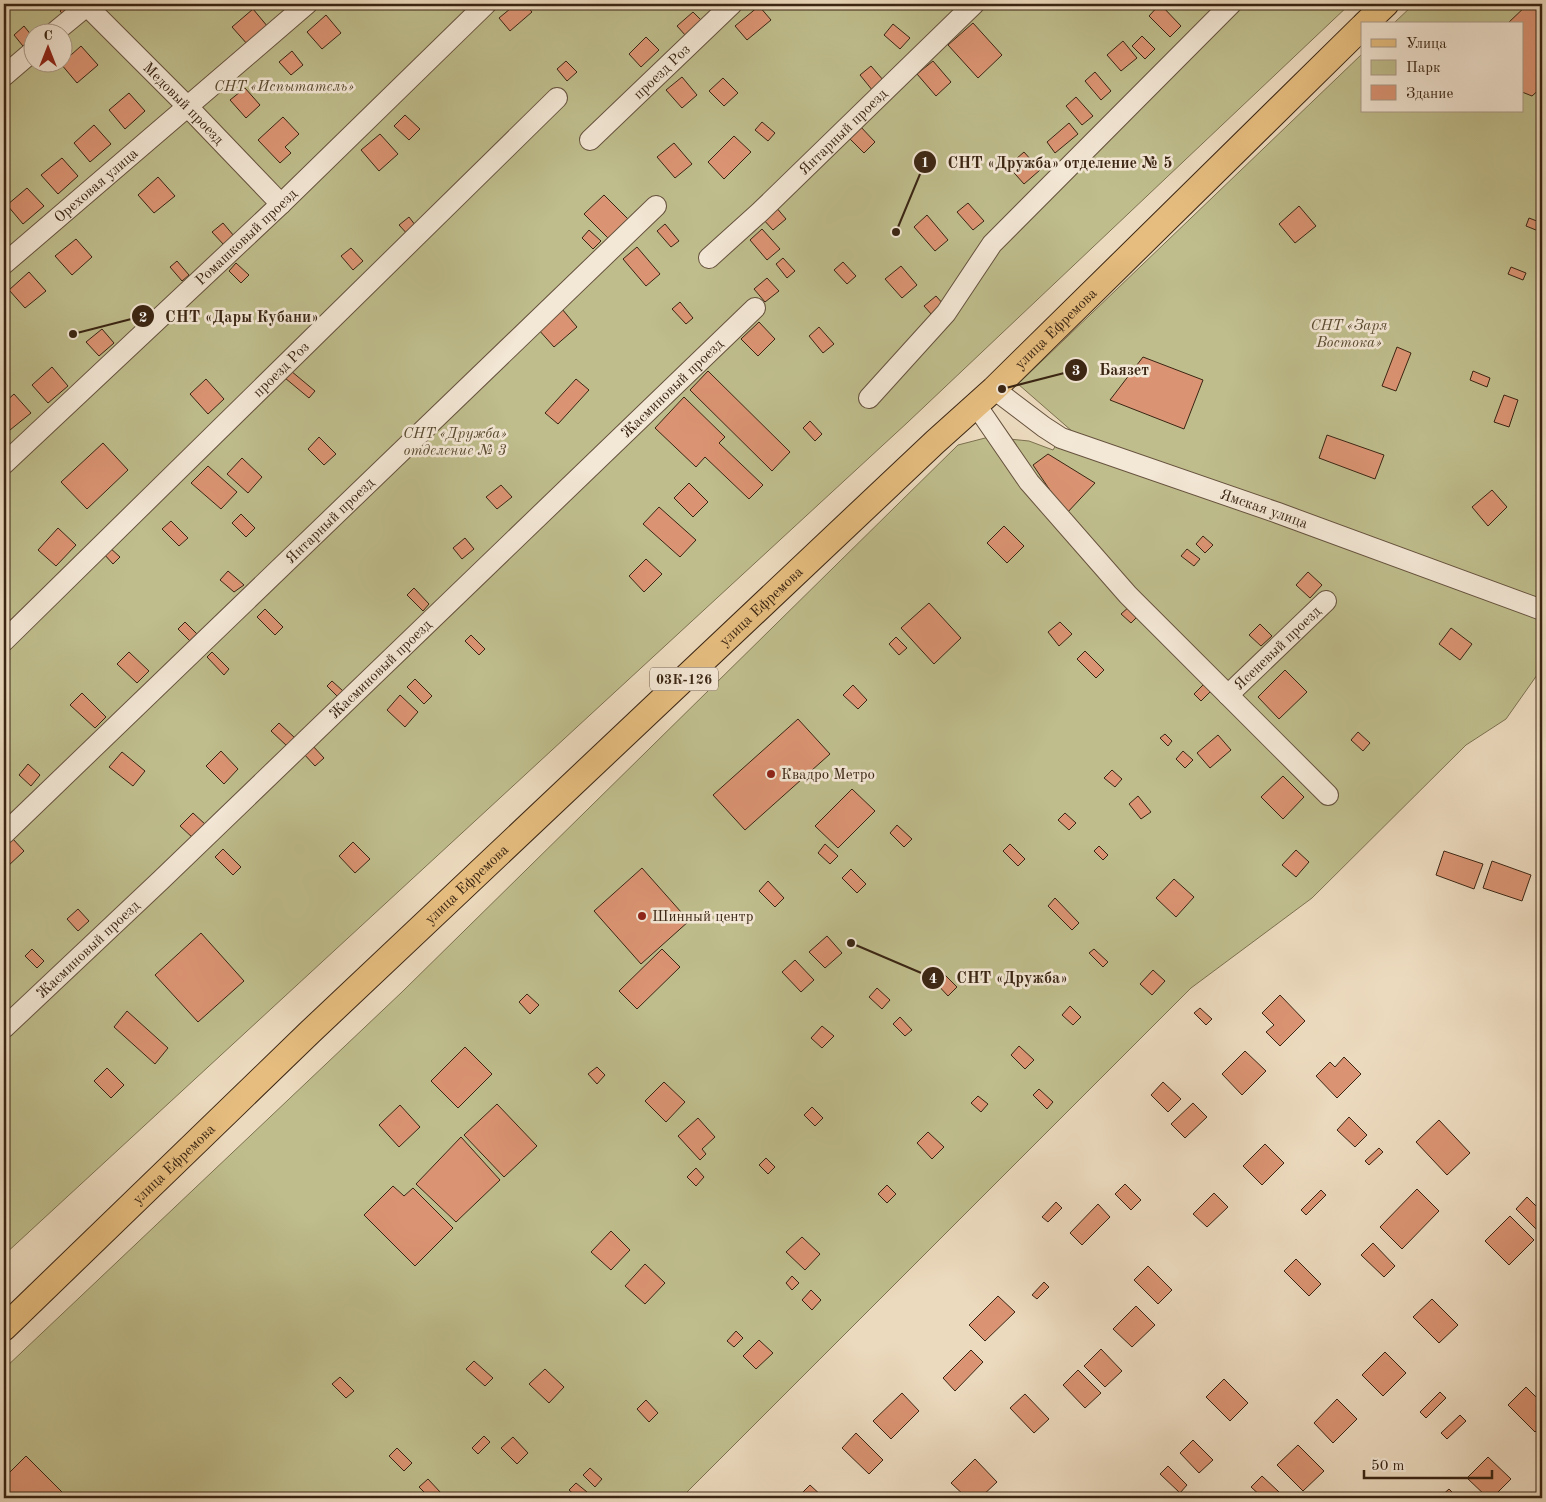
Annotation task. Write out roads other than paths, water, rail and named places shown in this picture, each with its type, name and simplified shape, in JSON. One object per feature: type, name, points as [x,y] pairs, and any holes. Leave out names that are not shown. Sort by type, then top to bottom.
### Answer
[{"type":"main road","points":[[1367,22],[1386,4]]},
{"type":"main road","name":"улица Ефремова","points":[[4,1328],[330,1013],[985,397],[1361,28]]},
{"type":"street","name":"Медовый проезд","points":[[87,4],[282,204]]},
{"type":"street","points":[[66,22],[87,4]]},
{"type":"street","name":"Ореховая улица","points":[[4,264],[307,4]]},
{"type":"street","name":"Ромашковый проезд","points":[[4,464],[282,204],[486,4]]},
{"type":"street","name":"проезд Роз","points":[[590,140],[732,4]]},
{"type":"street","name":"Янтарный проезд","points":[[709,258],[760,212],[974,4]]},
{"type":"street","points":[[869,398],[946,313],[992,244],[1231,4]]},
{"type":"street","points":[[4,76],[22,61]]},
{"type":"street","name":"проезд Роз","points":[[4,641],[557,98]]},
{"type":"street","name":"Янтарный проезд","points":[[4,834],[656,206]]},
{"type":"street","name":"Жасминовый проезд","points":[[4,1028],[161,880],[756,308]]},
{"type":"street","points":[[985,397],[1029,482],[1128,595],[1328,795]]},
{"type":"street","name":"Ямская улица","points":[[985,397],[1044,427],[1061,438],[1268,510],[1542,610]]},
{"type":"street","name":"Ясеневый проезд","points":[[1228,695],[1326,601]]},
{"type":"place","name":"СНТ «Дружба» отделение № 5","points":[[896,232]]},
{"type":"place","name":"СНТ «Дары Кубани»","points":[[73,334]]},
{"type":"place","name":"Баязет","points":[[1002,389]]},
{"type":"place","name":"Квадро Метро","points":[[771,774]]},
{"type":"place","name":"Шинный центр","points":[[642,916]]},
{"type":"place","name":"СНТ «Дружба»","points":[[851,943]]},
{"type":"park label","name":"СНТ «Испытатель»","points":[[284,86]]},
{"type":"park label","name":"СНТ «Заря Востока»","points":[[1349,334]]},
{"type":"park label","name":"СНТ «Дружба» отделение № 3","points":[[455,442]]}]
